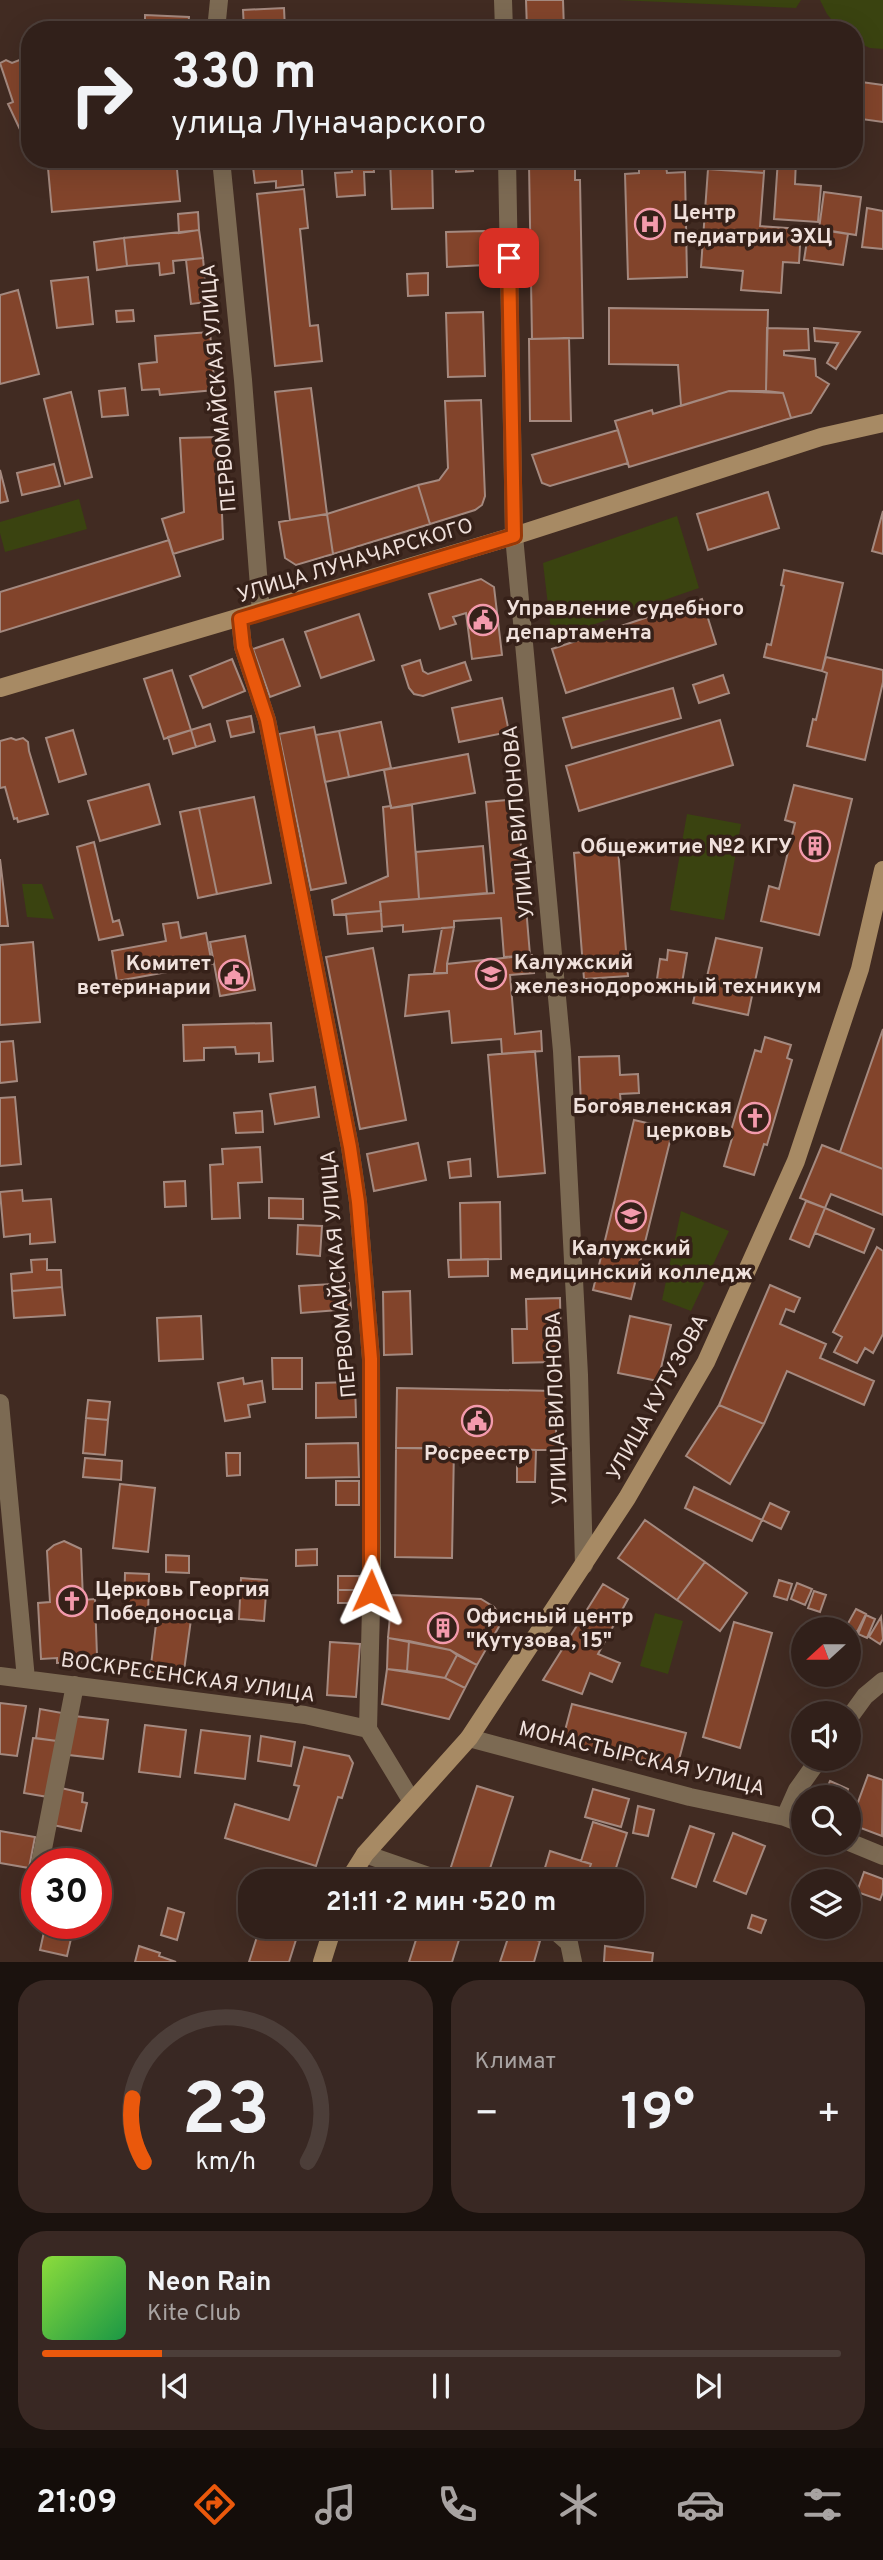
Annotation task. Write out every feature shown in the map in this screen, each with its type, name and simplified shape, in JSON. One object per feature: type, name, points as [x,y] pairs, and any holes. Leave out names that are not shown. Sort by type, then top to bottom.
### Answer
[{"type":"main road","name":"УЛИЦА ЛУНАЧАРСКОГО","points":[[0,688],[514,536],[821,437],[883,423]]},
{"type":"main road","name":"УЛИЦА КУТУЗОВА","points":[[356,1869],[411,1800],[469,1738],[627,1498],[706,1363],[796,1161],[860,969],[883,870]]},
{"type":"main road","points":[[321,1962],[328,1939]]},
{"type":"street","points":[[217,21],[219,0]]},
{"type":"street","points":[[503,0],[504,21]]},
{"type":"street","name":"ПЕРВОМАЙСКАЯ УЛИЦА","points":[[222,168],[243,380],[261,612]]},
{"type":"street","name":"УЛИЦА ВИЛОНОВА","points":[[507,168],[514,536],[562,1051],[579,1375],[584,1565]]},
{"type":"street","name":"ПЕРВОМАЙСКАЯ УЛИЦА","points":[[240,619],[243,647],[267,720],[350,1147],[358,1202],[372,1376],[368,1729]]},
{"type":"street","points":[[0,1403],[26,1679]]},
{"type":"street","name":"ВОСКРЕСЕНСКАЯ УЛИЦА","points":[[0,1676],[305,1715],[368,1729]]},
{"type":"street","points":[[861,1701],[883,1681]]},
{"type":"street","points":[[43,1848],[75,1685]]},
{"type":"street","points":[[368,1729],[411,1800]]},
{"type":"street","name":"МОНАСТЫРСКАЯ УЛИЦА","points":[[469,1738],[690,1797],[791,1819]]},
{"type":"street","points":[[785,1817],[797,1790],[811,1771]]},
{"type":"street","points":[[861,1847],[883,1856]]},
{"type":"street","points":[[365,1854],[408,1869]]},
{"type":"street","points":[[564,1939],[569,1943],[573,1962]]},
{"type":"green space","points":[[618,0],[801,0],[796,8]]},
{"type":"green space","points":[[820,0],[883,0],[883,49],[863,45],[863,21],[833,21]]},
{"type":"green space","points":[[79,499],[87,529],[5,552],[0,522]]},
{"type":"green space","points":[[677,516],[699,588],[552,639],[543,563]]},
{"type":"green space","points":[[687,814],[741,824],[724,920],[670,910]]},
{"type":"green space","points":[[22,884],[42,884],[54,919],[27,917]]},
{"type":"green space","points":[[681,1211],[729,1231],[691,1311],[662,1300]]},
{"type":"green space","points":[[655,1613],[683,1621],[668,1674],[640,1666]]},
{"type":"building","points":[[526,0],[563,0],[564,21],[527,21]]},
{"type":"building","points":[[284,8],[285,21],[244,21],[243,10]]},
{"type":"building","points":[[145,15],[189,17],[189,21],[145,21]]},
{"type":"building","points":[[6,60],[12,63],[21,60],[21,132],[8,104],[13,102],[0,63]]},
{"type":"building","points":[[863,82],[883,85],[883,122],[863,119]]},
{"type":"building","points":[[48,168],[177,168],[180,201],[52,212]]},
{"type":"building","points":[[253,168],[302,168],[303,185],[276,188],[276,181],[255,183]]},
{"type":"building","points":[[352,168],[374,168],[374,172],[364,172],[365,195],[337,197],[335,173],[352,172]]},
{"type":"building","points":[[390,168],[432,168],[433,208],[392,209]]},
{"type":"building","points":[[456,168],[473,168],[473,171],[456,172]]},
{"type":"building","points":[[529,168],[575,168],[575,180],[580,180],[583,338],[532,339]]},
{"type":"building","points":[[639,168],[666,168],[667,173],[685,172],[687,277],[628,279],[625,174],[639,173]]},
{"type":"building","points":[[708,168],[764,168],[764,173]]},
{"type":"building","points":[[777,168],[796,168],[795,184],[821,186],[818,222],[774,219]]},
{"type":"building","points":[[708,169],[764,173],[760,226],[801,229],[799,263],[783,262],[781,293],[741,290],[743,271],[701,267]]},
{"type":"building","points":[[304,189],[308,228],[300,229],[310,326],[318,325],[322,361],[275,366],[257,194]]},
{"type":"building","points":[[824,192],[861,197],[856,235],[819,229]]},
{"type":"building","points":[[867,208],[883,211],[883,249],[862,247]]},
{"type":"building","points":[[198,212],[199,230],[179,233],[178,214]]},
{"type":"building","points":[[809,228],[848,234],[843,265],[804,260]]},
{"type":"building","points":[[199,230],[203,258],[173,261],[174,273],[160,275],[159,263],[127,266],[124,238]]},
{"type":"building","points":[[484,231],[485,265],[447,267],[446,232]]},
{"type":"building","points":[[124,238],[127,266],[97,270],[94,242]]},
{"type":"building","points":[[203,258],[207,302],[191,304],[186,260]]},
{"type":"building","points":[[428,273],[428,295],[408,296],[407,274]]},
{"type":"building","points":[[88,277],[93,324],[57,328],[51,281]]},
{"type":"building","points":[[18,290],[39,374],[0,384],[0,295]]},
{"type":"building","points":[[609,308],[768,310],[766,391],[729,391],[681,406],[678,365],[609,364]]},
{"type":"building","points":[[133,310],[134,321],[117,322],[116,311]]},
{"type":"building","points":[[483,312],[485,376],[448,377],[446,313]]},
{"type":"building","points":[[767,328],[808,329],[809,350],[784,351],[784,355],[815,359],[816,376],[829,384],[811,413],[791,418],[783,393],[766,391]]},
{"type":"building","points":[[814,328],[860,332],[836,369],[827,363],[838,343],[815,341]]},
{"type":"building","points":[[210,332],[215,390],[160,395],[159,389],[142,390],[139,364],[157,362],[155,336]]},
{"type":"building","points":[[569,338],[571,421],[530,421],[529,339]]},
{"type":"building","points":[[125,388],[128,415],[102,417],[99,391]]},
{"type":"building","points":[[311,388],[327,514],[290,520],[275,392]]},
{"type":"building","points":[[729,391],[783,393],[791,418],[629,467],[615,421],[652,410],[653,414]]},
{"type":"building","points":[[71,392],[92,477],[65,484],[44,399]]},
{"type":"building","points":[[481,400],[485,496],[482,505],[475,510],[430,524],[418,485],[439,480],[448,468],[445,401]]},
{"type":"building","points":[[618,430],[628,463],[550,486],[542,483],[532,455]]},
{"type":"building","points":[[219,437],[223,539],[173,554],[162,519],[184,512],[180,438]]},
{"type":"building","points":[[54,464],[60,486],[22,495],[17,473]]},
{"type":"building","points":[[0,470],[8,501],[0,503]]},
{"type":"building","points":[[418,485],[430,524],[333,554],[327,514]]},
{"type":"building","points":[[768,492],[779,528],[708,550],[697,514]]},
{"type":"building","points":[[883,511],[883,554],[872,551]]},
{"type":"building","points":[[327,514],[333,554],[296,565],[285,558],[279,522]]},
{"type":"building","points":[[169,540],[180,576],[0,632],[0,592]]},
{"type":"building","points":[[784,570],[843,583],[822,671],[764,657],[767,644],[771,645],[784,586],[781,585]]},
{"type":"building","name":"Управление судебного департамента","points":[[481,579],[494,587],[502,655],[472,659],[466,613],[453,617],[456,624],[440,629],[429,594]]},
{"type":"building","points":[[702,599],[716,644],[566,693],[552,649]]},
{"type":"building","points":[[359,614],[374,660],[321,678],[305,632]]},
{"type":"building","points":[[283,639],[300,686],[270,697],[253,649]]},
{"type":"building","points":[[826,657],[883,670],[883,682],[865,760],[807,746],[827,673],[822,671]]},
{"type":"building","points":[[232,659],[245,691],[203,708],[190,676]]},
{"type":"building","points":[[420,660],[423,671],[428,674],[465,662],[471,680],[423,696],[414,694],[409,688],[402,666]]},
{"type":"building","points":[[172,670],[191,730],[164,739],[144,679]]},
{"type":"building","points":[[723,675],[729,693],[699,703],[693,685]]},
{"type":"building","points":[[673,688],[681,718],[572,748],[563,718]]},
{"type":"building","points":[[502,698],[509,732],[459,742],[452,708]]},
{"type":"building","points":[[251,716],[254,732],[231,737],[227,721]]},
{"type":"building","points":[[720,720],[733,765],[579,811],[566,766]]},
{"type":"building","points":[[381,722],[391,768],[349,777],[339,731]]},
{"type":"building","points":[[210,724],[215,741],[196,747],[191,730]]},
{"type":"building","points":[[314,727],[346,883],[311,890],[279,734]]},
{"type":"building","points":[[73,730],[86,774],[59,782],[46,738]]},
{"type":"building","points":[[191,730],[196,747],[173,754],[168,737]]},
{"type":"building","points":[[339,731],[349,777],[325,782],[316,735]]},
{"type":"building","points":[[23,738],[28,742],[48,814],[18,822],[17,818],[14,819],[5,787],[0,788],[0,741]]},
{"type":"building","points":[[468,754],[475,793],[391,808],[384,770]]},
{"type":"building","points":[[149,784],[160,824],[100,841],[88,801]]},
{"type":"building","name":"Общежитие №2 КГУ","points":[[794,785],[852,799],[819,935],[761,921],[769,886],[779,889],[795,823],[785,820]]},
{"type":"building","points":[[254,797],[271,883],[217,894],[199,808]]},
{"type":"building","points":[[517,799],[530,955],[504,957],[501,918],[454,921],[454,927],[403,932],[403,925],[382,927],[380,902],[494,893],[486,802]]},
{"type":"building","points":[[412,805],[419,899],[380,902],[381,911],[334,915],[332,900],[388,876],[383,807]]},
{"type":"building","points":[[199,808],[217,894],[198,898],[180,812]]},
{"type":"building","points":[[94,842],[113,922],[119,920],[123,935],[99,940],[77,847]]},
{"type":"building","points":[[483,846],[487,893],[419,899],[416,852]]},
{"type":"building","points":[[618,849],[628,976],[584,979],[574,853]]},
{"type":"building","points":[[0,859],[8,926],[0,926]]},
{"type":"building","points":[[381,911],[382,931],[348,934],[346,914]]},
{"type":"building","points":[[178,922],[181,938],[206,933],[212,964],[117,981],[112,951],[166,941],[163,924]]},
{"type":"building","points":[[454,927],[447,973],[434,973],[442,928]]},
{"type":"building","name":"Комитет ветеринарии","points":[[245,936],[255,990],[220,996],[210,942]]},
{"type":"building","points":[[716,938],[762,948],[748,1015],[693,1003],[698,980],[706,981]]},
{"type":"building","points":[[33,942],[40,1022],[0,1025],[0,945]]},
{"type":"building","points":[[373,948],[406,1120],[360,1129],[326,957]]},
{"type":"building","points":[[668,950],[687,953],[682,983],[657,979],[660,959],[667,960]]},
{"type":"building","points":[[532,955],[534,973],[510,975],[515,1034],[541,1031],[542,1051],[502,1054],[501,1039],[452,1043],[449,1011],[405,1016],[409,975],[447,973],[447,964]]},
{"type":"building","points":[[271,1023],[273,1061],[259,1062],[259,1053],[236,1054],[235,1047],[204,1048],[204,1060],[184,1061],[183,1025]]},
{"type":"building","points":[[883,1029],[883,1169],[840,1152]]},
{"type":"building","name":"Богоявленская церковь","points":[[765,1037],[791,1045],[787,1058],[792,1060],[767,1145],[764,1144],[754,1175],[724,1166],[733,1135],[730,1134],[755,1050],[761,1052]]},
{"type":"building","points":[[13,1041],[17,1081],[0,1083],[0,1042]]},
{"type":"building","points":[[535,1051],[545,1173],[498,1177],[488,1055]]},
{"type":"building","points":[[619,1056],[620,1075],[638,1074],[639,1093],[620,1094],[621,1104],[581,1106],[579,1057]]},
{"type":"building","points":[[315,1087],[319,1117],[275,1124],[270,1094]]},
{"type":"building","points":[[15,1097],[21,1164],[0,1166],[0,1098]]},
{"type":"building","points":[[262,1111],[263,1132],[236,1133],[234,1113]]},
{"type":"building","name":"Калужский медицинский колледж","points":[[634,1120],[673,1129],[631,1299],[593,1290]]},
{"type":"building","points":[[418,1143],[426,1180],[374,1191],[367,1154]]},
{"type":"building","points":[[822,1145],[883,1169],[883,1215],[831,1194],[825,1208],[800,1198]]},
{"type":"building","points":[[260,1147],[262,1182],[238,1183],[240,1218],[212,1219],[210,1165],[223,1164],[222,1149]]},
{"type":"building","points":[[470,1159],[471,1176],[450,1178],[448,1162]]},
{"type":"building","points":[[185,1181],[186,1206],[165,1207],[164,1182]]},
{"type":"building","points":[[22,1190],[23,1201],[51,1199],[55,1242],[30,1244],[30,1234],[4,1237],[0,1192]]},
{"type":"building","points":[[269,1198],[303,1199],[303,1219],[269,1218]]},
{"type":"building","points":[[806,1201],[825,1208],[809,1247],[790,1239]]},
{"type":"building","points":[[500,1202],[501,1259],[461,1260],[460,1203]]},
{"type":"building","points":[[825,1208],[874,1229],[864,1253],[815,1233]]},
{"type":"building","points":[[298,1225],[322,1226],[320,1256],[297,1254]]},
{"type":"building","points":[[877,1247],[883,1251],[883,1334],[873,1353],[865,1348],[857,1363],[834,1352],[842,1337],[833,1332]]},
{"type":"building","points":[[47,1259],[47,1270],[61,1270],[62,1287],[12,1291],[11,1274],[32,1272],[31,1260]]},
{"type":"building","points":[[488,1259],[488,1276],[449,1277],[448,1260]]},
{"type":"building","points":[[515,1268],[522,1268],[522,1280],[515,1280]]},
{"type":"building","points":[[349,1283],[351,1309],[301,1313],[299,1286]]},
{"type":"building","points":[[770,1285],[800,1298],[794,1312],[786,1309],[780,1324],[826,1344],[820,1358],[874,1381],[864,1405],[787,1371],[764,1424],[719,1405]]},
{"type":"building","points":[[62,1287],[65,1315],[14,1318],[12,1291]]},
{"type":"building","points":[[410,1291],[412,1354],[384,1355],[383,1292]]},
{"type":"building","points":[[560,1298],[561,1354],[554,1354],[554,1362],[513,1363],[512,1329],[527,1329],[526,1299]]},
{"type":"building","points":[[201,1316],[203,1359],[159,1361],[157,1318]]},
{"type":"building","points":[[630,1316],[671,1325],[658,1381],[618,1373]]},
{"type":"building","points":[[272,1358],[302,1358],[302,1389],[273,1389]]},
{"type":"building","points":[[243,1378],[244,1384],[262,1381],[265,1402],[248,1405],[250,1417],[225,1421],[218,1383]]},
{"type":"building","points":[[355,1382],[356,1417],[316,1418],[316,1383]]},
{"type":"building","points":[[397,1388],[556,1391],[556,1450],[396,1448]]},
{"type":"building","points":[[88,1400],[110,1402],[108,1420],[86,1418]]},
{"type":"building","points":[[719,1405],[764,1424],[730,1484],[686,1456]]},
{"type":"building","points":[[86,1418],[108,1420],[105,1455],[83,1453]]},
{"type":"building","points":[[358,1443],[359,1477],[306,1478],[306,1444]]},
{"type":"building","points":[[396,1448],[454,1448],[452,1558],[395,1557]]},
{"type":"building","points":[[517,1449],[536,1450],[535,1482],[517,1482]]},
{"type":"building","points":[[226,1453],[240,1453],[240,1475],[227,1476]]},
{"type":"building","points":[[85,1458],[122,1461],[121,1480],[83,1477]]},
{"type":"building","points":[[336,1481],[359,1481],[359,1505],[336,1505]]},
{"type":"building","points":[[120,1484],[155,1488],[148,1552],[113,1548]]},
{"type":"building","points":[[694,1487],[762,1520],[752,1541],[685,1508]]},
{"type":"building","points":[[770,1503],[789,1512],[781,1529],[762,1520]]},
{"type":"building","points":[[645,1520],[705,1562],[677,1600],[618,1558]]},
{"type":"building","name":"Церковь Георгия Победоносца","points":[[64,1541],[81,1549],[83,1600],[95,1599],[97,1656],[81,1657],[81,1662],[57,1663],[57,1658],[41,1659],[38,1603],[50,1602],[47,1551]]},
{"type":"building","points":[[317,1549],[317,1565],[296,1566],[296,1550]]},
{"type":"building","points":[[166,1555],[189,1556],[189,1573],[166,1572]]},
{"type":"building","points":[[705,1562],[747,1593],[720,1631],[677,1600]]},
{"type":"building","points":[[125,1573],[149,1574],[148,1618],[124,1617]]},
{"type":"building","points":[[338,1576],[359,1576],[359,1590],[338,1590]]},
{"type":"building","points":[[241,1578],[267,1580],[264,1621],[239,1619]]},
{"type":"building","points":[[779,1580],[792,1584],[787,1600],[774,1596]]},
{"type":"building","points":[[797,1583],[812,1589],[805,1605],[791,1599]]},
{"type":"building","points":[[603,1584],[628,1599],[598,1654],[620,1663],[612,1682],[590,1673],[582,1694],[543,1680]]},
{"type":"building","points":[[338,1590],[359,1590],[359,1603],[338,1603]]},
{"type":"building","points":[[814,1591],[826,1595],[820,1612],[808,1608]]},
{"type":"building","name":"Офисный центр \"Кутузова, 15\"","points":[[392,1595],[481,1599],[494,1607],[501,1623],[477,1665],[450,1650],[388,1638]]},
{"type":"building","points":[[158,1608],[192,1612],[183,1678],[150,1673]]},
{"type":"building","points":[[856,1609],[866,1614],[861,1624],[861,1617],[852,1617]]},
{"type":"building","points":[[866,1615],[875,1619],[867,1638],[861,1635]]},
{"type":"building","points":[[881,1617],[883,1639],[880,1644],[869,1637]]},
{"type":"building","points":[[734,1622],[772,1633],[740,1748],[703,1737]]},
{"type":"building","points":[[388,1638],[409,1641],[407,1671],[387,1669]]},
{"type":"building","points":[[409,1641],[450,1650],[457,1655],[445,1678],[407,1671]]},
{"type":"building","points":[[330,1642],[360,1644],[356,1697],[327,1695]]},
{"type":"building","points":[[457,1655],[477,1665],[465,1688],[445,1678]]},
{"type":"building","points":[[387,1669],[445,1678],[465,1688],[449,1719],[382,1704]]},
{"type":"building","points":[[0,1703],[26,1706],[17,1756],[0,1754]]},
{"type":"building","points":[[572,1704],[686,1733],[676,1771],[562,1742]]},
{"type":"building","points":[[40,1709],[62,1713],[57,1741],[36,1738]]},
{"type":"building","points":[[74,1716],[108,1720],[103,1759],[69,1755]]},
{"type":"building","points":[[145,1725],[186,1730],[180,1777],[139,1772]]},
{"type":"building","points":[[201,1730],[250,1736],[245,1779],[195,1773]]},
{"type":"building","points":[[261,1736],[295,1742],[291,1766],[258,1761]]},
{"type":"building","points":[[33,1738],[57,1741],[48,1797],[24,1793]]},
{"type":"building","points":[[304,1747],[349,1756],[353,1763],[342,1798],[338,1797],[316,1866],[225,1838],[235,1804],[289,1820],[299,1786],[294,1785]]},
{"type":"building","points":[[868,1775],[883,1780],[882,1836],[861,1828],[861,1794]]},
{"type":"building","points":[[477,1786],[513,1797],[490,1869],[450,1869]]},
{"type":"building","points":[[61,1788],[83,1793],[82,1802],[87,1803],[81,1831],[53,1825]]},
{"type":"building","points":[[593,1789],[629,1799],[621,1827],[585,1817]]},
{"type":"building","points":[[638,1806],[654,1810],[648,1836],[633,1833]]},
{"type":"building","points":[[593,1822],[627,1833],[616,1869],[589,1869],[591,1864],[581,1861]]},
{"type":"building","points":[[690,1826],[714,1834],[696,1887],[672,1878]]},
{"type":"building","points":[[0,1831],[35,1837],[33,1848],[21,1848],[21,1867],[0,1863]]},
{"type":"building","points":[[733,1833],[765,1846],[746,1894],[714,1881]]},
{"type":"building","points":[[550,1851],[591,1864],[589,1869],[545,1869]]},
{"type":"building","points":[[864,1872],[883,1879],[880,1900],[861,1893]]},
{"type":"building","points":[[168,1908],[184,1913],[177,1940],[161,1935]]},
{"type":"building","points":[[752,1915],[766,1920],[761,1933],[748,1928]]},
{"type":"building","points":[[42,1939],[71,1939],[67,1956],[40,1950]]},
{"type":"building","points":[[256,1939],[296,1939],[289,1962],[249,1962]]},
{"type":"building","points":[[416,1939],[459,1939],[452,1962],[409,1962]]},
{"type":"building","points":[[508,1939],[540,1941],[534,1962],[500,1962]]},
{"type":"building","points":[[139,1946],[160,1953],[159,1956],[176,1962],[135,1962]]},
{"type":"building","points":[[605,1946],[653,1953],[652,1962],[604,1962]]},
{"type":"place","name":"Центр педиатрии ЭХЦ","points":[[650,224]]},
{"type":"place","name":"Управление судебного департамента","points":[[483,620]]},
{"type":"place","name":"Общежитие №2 КГУ","points":[[815,846]]},
{"type":"place","name":"Калужский железнодорожный техникум","points":[[491,974]]},
{"type":"place","name":"Комитет ветеринарии","points":[[234,975]]},
{"type":"place","name":"Богоявленская церковь","points":[[755,1118]]},
{"type":"place","name":"Калужский медицинский колледж","points":[[631,1216]]},
{"type":"place","name":"Росреестр","points":[[477,1421]]},
{"type":"place","name":"Церковь Георгия Победоносца","points":[[72,1601]]},
{"type":"place","name":"Офисный центр \"Кутузова, 15\"","points":[[443,1628]]},
{"type":"route","points":[[371,1591],[371,1359],[358,1202],[350,1147],[267,720],[243,647],[240,619],[514,536],[509,258]]}]
